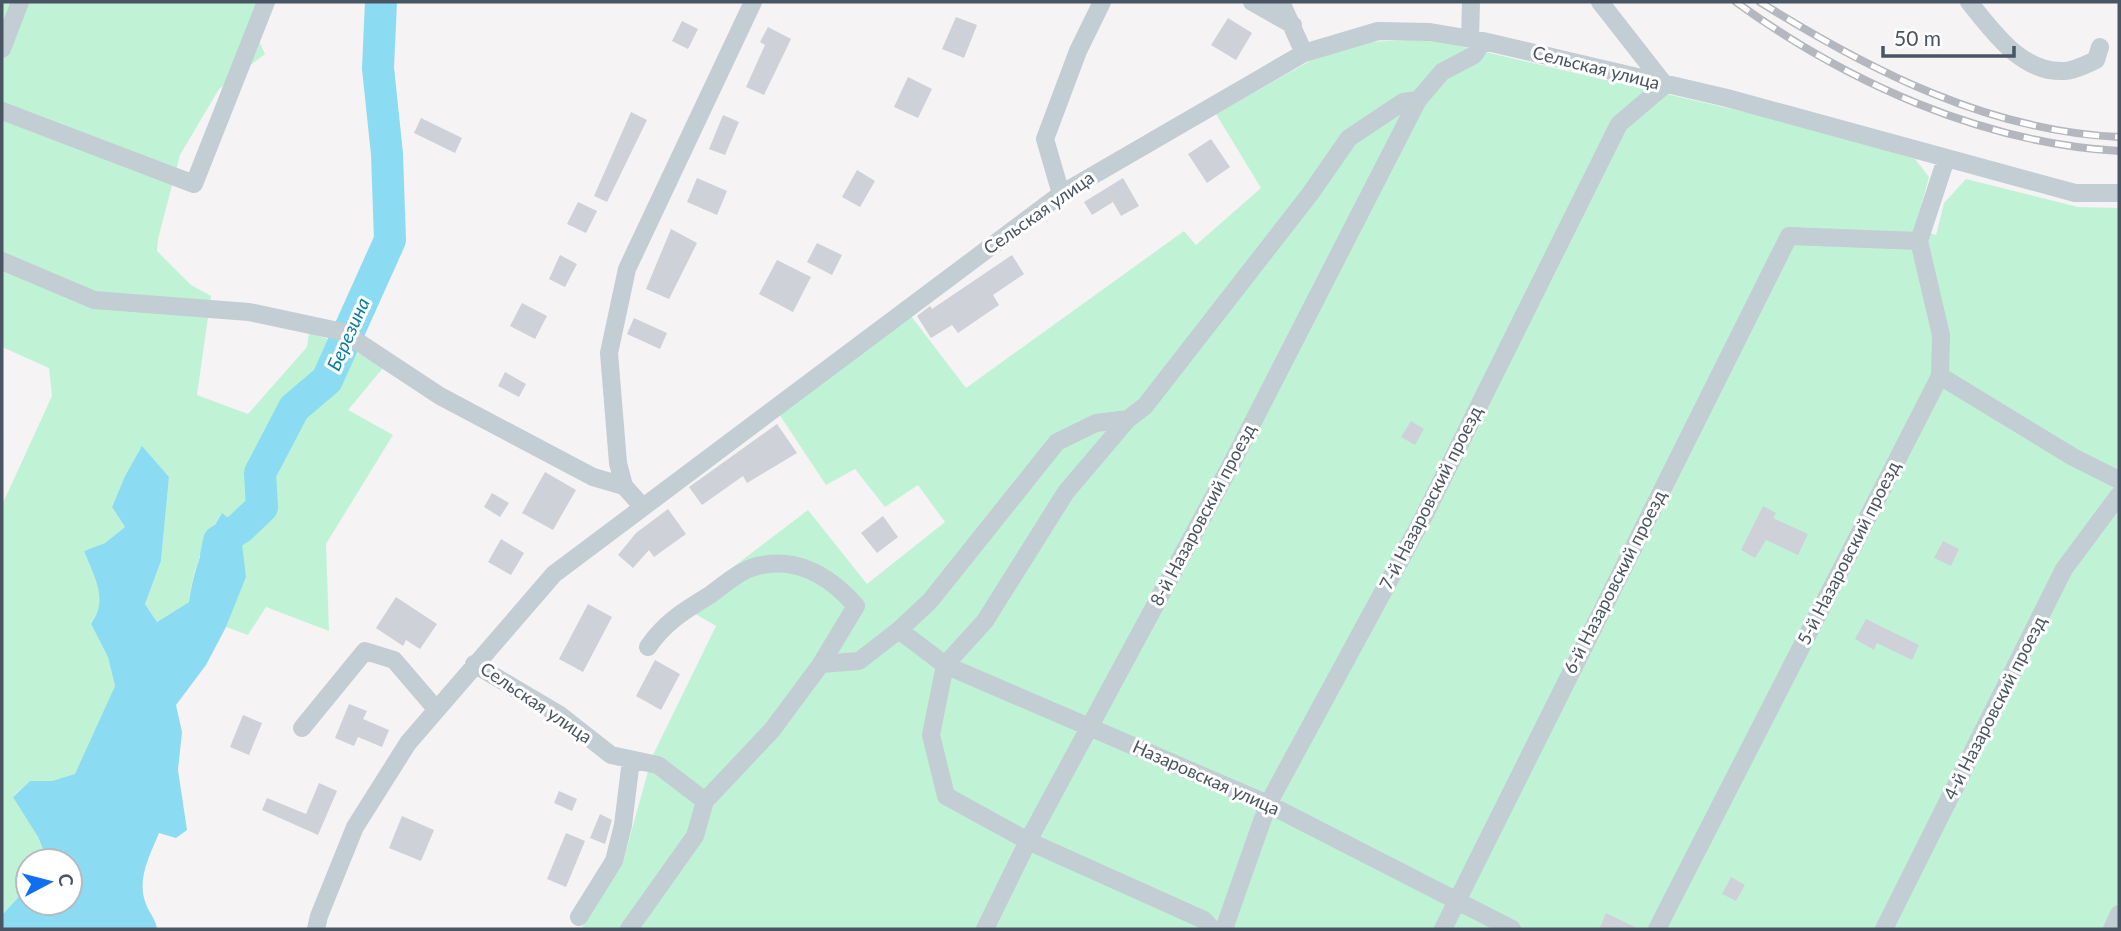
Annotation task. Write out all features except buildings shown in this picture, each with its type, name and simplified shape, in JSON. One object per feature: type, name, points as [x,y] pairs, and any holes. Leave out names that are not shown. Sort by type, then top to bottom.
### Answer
[{"type":"street","points":[[2,49],[20,2]]},
{"type":"street","points":[[2,111],[194,184],[266,2]]},
{"type":"street","points":[[641,505],[625,486],[615,447],[609,353],[627,270],[753,2]]},
{"type":"street","points":[[1061,194],[1045,139],[1078,51],[1102,2]]},
{"type":"street","points":[[1252,2],[1293,25]]},
{"type":"street","points":[[1281,2],[1304,53]]},
{"type":"street","points":[[1212,929],[1205,920],[1028,841],[946,796],[930,736],[944,665],[985,621],[1066,492],[1128,419],[1154,395],[1310,194],[1349,138],[1403,102],[1418,100],[1442,72],[1474,55],[1476,40],[1471,2]]},
{"type":"street","points":[[1600,2],[1665,85]]},
{"type":"street","points":[[1969,2],[2003,44],[2035,66],[2065,71],[2096,60],[2100,47]]},
{"type":"street","name":"Сельская улица","points":[[705,801],[658,765],[611,755],[560,715],[474,664],[554,574],[641,505],[702,463],[1061,194],[1304,53],[1378,30],[1430,32],[1476,40],[1823,123],[2075,193],[2119,193]]},
{"type":"street","name":"7-й Назаровский проезд","points":[[1224,929],[1268,804],[1423,517],[1619,124],[1665,85]]},
{"type":"street","name":"8-й Назаровский проезд","points":[[985,929],[1028,841],[1234,459],[1418,100]]},
{"type":"street","points":[[1919,241],[1946,159]]},
{"type":"street","name":"6-й Назаровский проезд","points":[[1443,929],[1789,236],[1919,241]]},
{"type":"street","name":"5-й Назаровский проезд","points":[[1657,929],[1940,376],[1941,335],[1919,241]]},
{"type":"street","points":[[2,261],[94,300],[250,312],[344,332],[440,396],[593,477],[625,486]]},
{"type":"street","points":[[1940,376],[2073,457],[2119,480]]},
{"type":"street","points":[[821,664],[859,661],[899,630],[930,601],[1057,442],[1096,423],[1128,419]]},
{"type":"street","name":"4-й Назаровский проезд","points":[[1884,929],[2064,569],[2119,495]]},
{"type":"street","points":[[629,929],[695,836],[705,801],[772,730],[821,664],[856,606],[840,588],[816,572],[786,562],[750,568],[661,627],[648,646]]},
{"type":"street","name":"Назаровская улица","points":[[899,630],[944,665],[1268,804],[1511,929]]},
{"type":"street","points":[[302,728],[365,651],[394,660],[436,709]]},
{"type":"street","points":[[316,929],[355,827],[408,743],[474,664]]},
{"type":"street","points":[[579,917],[614,861],[623,825],[631,761]]},
{"type":"street","points":[[2112,929],[2119,914]]},
{"type":"green space","points":[[2,2],[259,2],[251,24],[265,54],[219,89],[180,155],[158,239],[157,251],[191,285],[211,296],[197,395],[248,414],[307,347],[309,333],[343,344],[383,368],[348,410],[393,435],[326,544],[329,631],[266,607],[248,635],[226,627],[246,576],[221,514],[200,556],[189,602],[157,622],[145,604],[161,561],[169,477],[142,447],[125,476],[112,507],[125,527],[105,543],[84,551],[99,597],[99,606],[91,624],[108,657],[115,686],[75,775],[52,781],[30,781],[13,796],[42,847],[14,847],[14,902],[2,915],[2,505],[52,396],[49,368],[2,347]]},
{"type":"green space","points":[[1429,39],[1822,130],[1915,159],[1929,177],[1915,228],[1936,235],[1944,203],[1966,179],[2078,207],[2119,208],[2119,929],[581,929],[622,865],[652,757],[716,626],[682,606],[808,510],[867,584],[945,522],[918,485],[885,507],[855,469],[826,485],[779,414],[911,316],[966,388],[1184,231],[1196,245],[1261,188],[1216,114],[1315,58],[1367,42]]},
{"type":"water","points":[[142,446],[169,477],[161,561],[145,604],[157,622],[189,602],[201,556],[222,513],[240,528],[246,577],[226,627],[206,665],[176,705],[182,732],[178,770],[187,830],[176,838],[159,833],[145,868],[143,895],[157,929],[2,929],[2,915],[14,902],[14,917],[84,917],[84,847],[42,847],[13,797],[30,781],[52,781],[75,774],[115,686],[108,657],[91,624],[99,606],[99,597],[84,551],[105,543],[125,527],[112,507]]},
{"type":"waterway","name":"Березина","points":[[216,556],[219,541],[240,528],[262,507],[260,473],[294,408],[327,380],[390,240],[387,154],[378,68],[381,2]]},
{"type":"railway","points":[[1736,2],[1823,58],[1917,103],[2017,136],[2068,146],[2119,151]]},
{"type":"railway","points":[[1760,2],[1844,51],[1931,93],[2023,123],[2070,132],[2119,137]]}]
